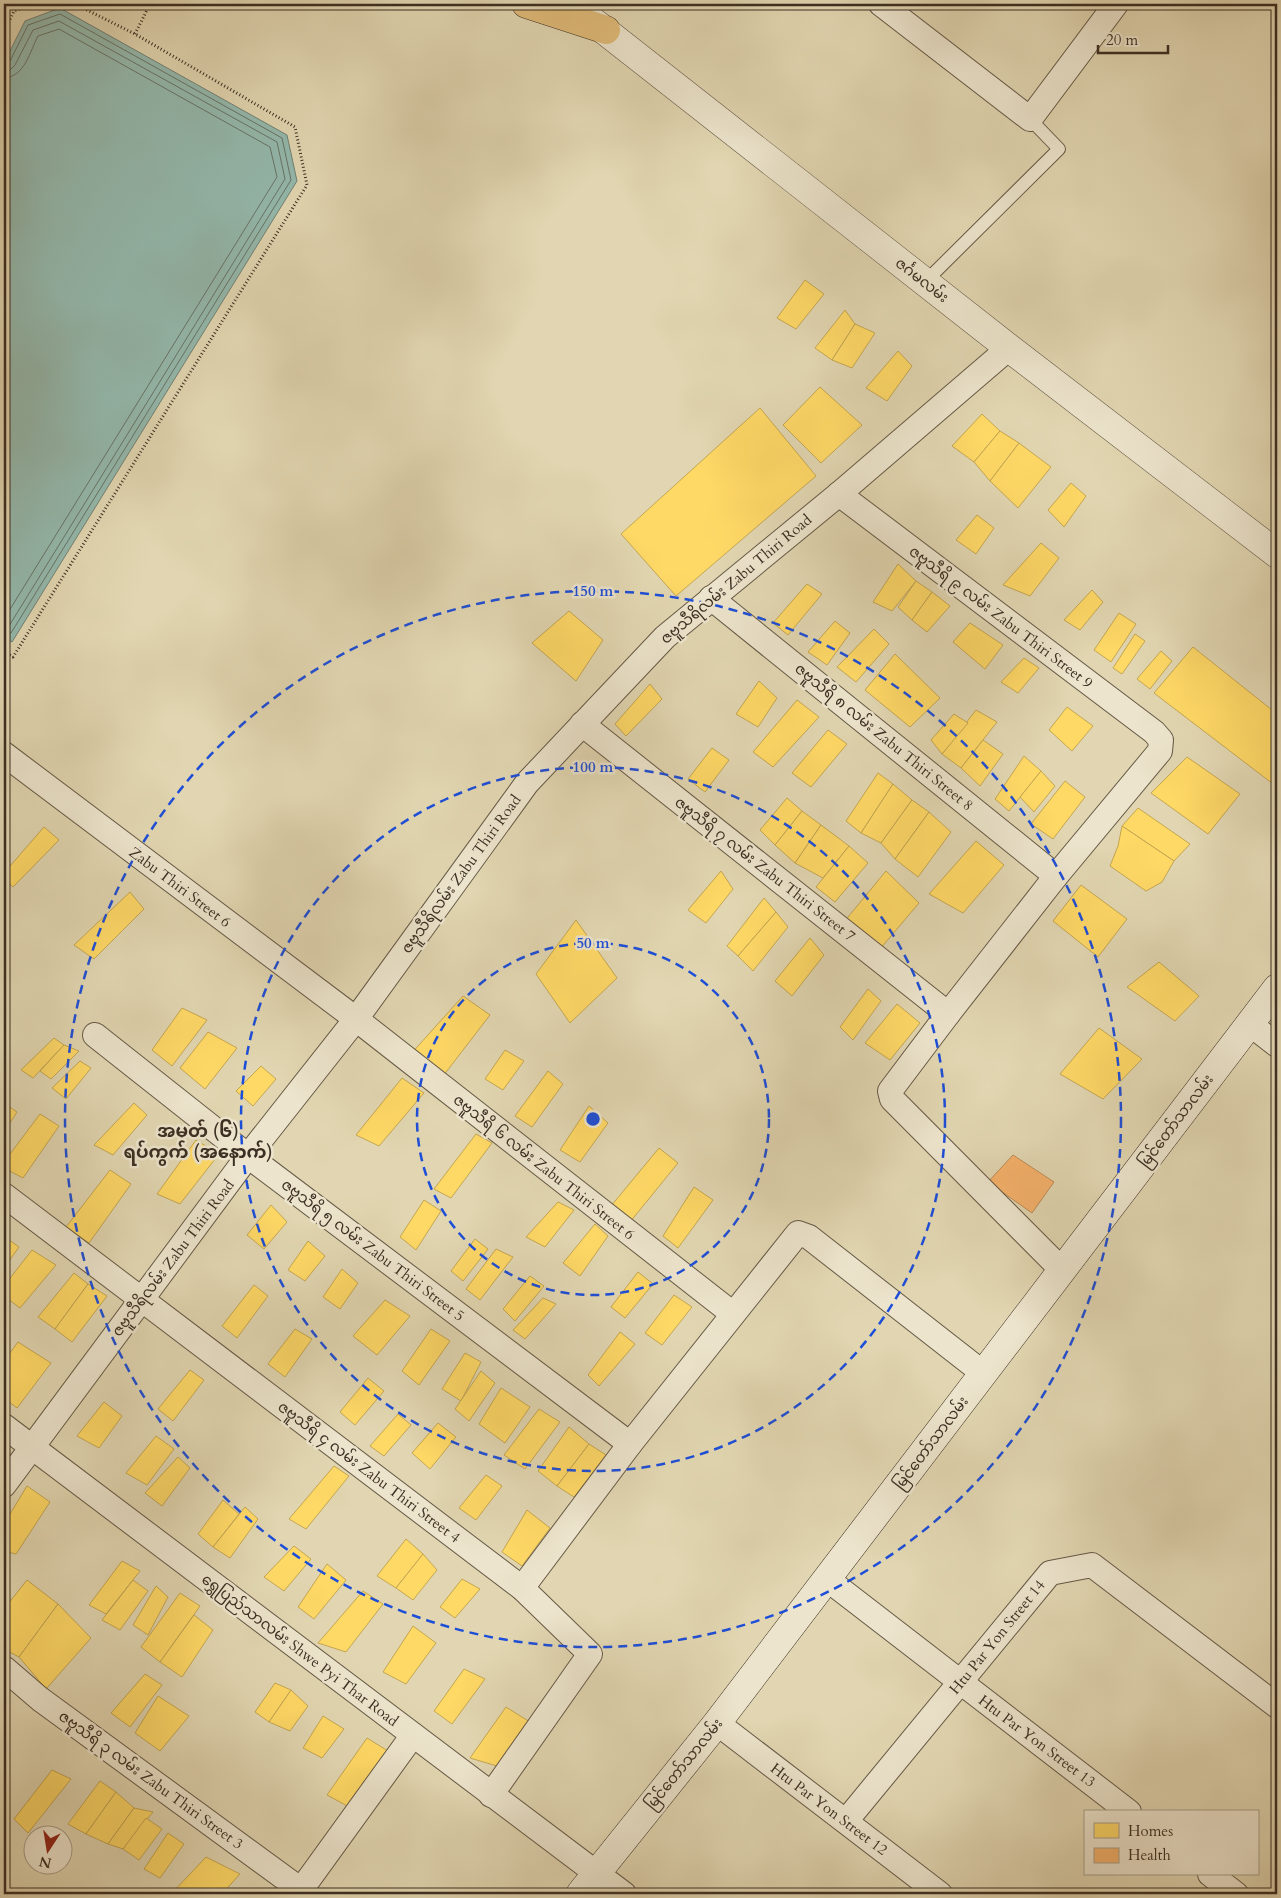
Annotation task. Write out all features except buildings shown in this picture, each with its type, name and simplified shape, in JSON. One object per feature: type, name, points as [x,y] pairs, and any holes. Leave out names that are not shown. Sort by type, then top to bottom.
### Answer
[{"type":"main road","points":[[526,4],[606,30]]},
{"type":"main road","name":"ဇင်္ဂမလမ်း","points":[[569,4],[606,30],[1009,348],[1277,554]]},
{"type":"main road","name":"မြင်တော်သာလမ်း","points":[[588,1884],[718,1723],[1277,988]]},
{"type":"street","points":[[885,5],[1030,119],[1116,4]]},
{"type":"street","name":"ဇဗူသီရိလမ်း Zabu Thiri Road","points":[[4,1485],[248,1156],[356,1019],[527,783],[665,637],[839,494],[1009,348]]},
{"type":"street","name":"ဇဗူသီရိ ၉ လမ်း Zabu Thiri Street 9","points":[[839,494],[1154,732],[1161,740],[1160,751],[1056,876]]},
{"type":"street","name":"ဇဗူသီရိ ၈ လမ်း Zabu Thiri Street 8","points":[[711,598],[1056,876]]},
{"type":"street","name":"ဇဗူသီရိ ၇ လမ်း Zabu Thiri Street 7","points":[[582,724],[948,1014]]},
{"type":"street","name":"Zabu Thiri Street 6","points":[[4,754],[356,1019]]},
{"type":"street","points":[[1056,876],[890,1091],[892,1099],[1062,1270]]},
{"type":"street","name":"ဇဗူသီရိ ၆ လမ်း Zabu Thiri Street 6","points":[[356,1019],[733,1314]]},
{"type":"street","points":[[1250,1024],[1277,1045]]},
{"type":"street","name":"ဇဗူသီရိ ၅ လမ်း Zabu Thiri Street 5","points":[[95,1035],[248,1156],[630,1444]]},
{"type":"street","name":"ဇဗူသီရိ ၄ လမ်း Zabu Thiri Street 4","points":[[4,1195],[522,1588],[590,1654],[492,1794]]},
{"type":"street","points":[[522,1588],[630,1444],[798,1233],[809,1237],[984,1373]]},
{"type":"street","name":"ရွှေပြည်သာလမ်း Shwe Pyi Thar Road","points":[[4,1426],[492,1794],[588,1884],[624,1894]]},
{"type":"street","name":"Htu Par Yon Street 14","points":[[846,1821],[1050,1573],[1092,1565],[1277,1706]]},
{"type":"street","name":"Htu Par Yon Street 13","points":[[827,1579],[1125,1810]]},
{"type":"street","name":"ဇဗူသီရိ ၃ လမ်း Zabu Thiri Street 3","points":[[4,1668],[48,1704],[299,1892]]},
{"type":"street","name":"Htu Par Yon Street 12","points":[[718,1723],[940,1894]]},
{"type":"street","points":[[299,1892],[413,1735]]},
{"type":"street","points":[[1213,1876],[1236,1894]]},
{"type":"lane","points":[[925,282],[1058,149],[1030,119]]},
{"type":"path","points":[[4,32],[14,11],[33,4]]},
{"type":"path","points":[[4,651],[13,657],[307,185],[294,126],[135,34],[75,4]]},
{"type":"path","points":[[135,34],[150,4]]},
{"type":"water","points":[[60,8],[287,135],[297,181],[12,642],[4,637],[4,63],[25,21]]},
{"type":"district","name":"အမှတ် (၆) ရပ်ကွက် (အနောက်)","points":[[198,1141]]}]
